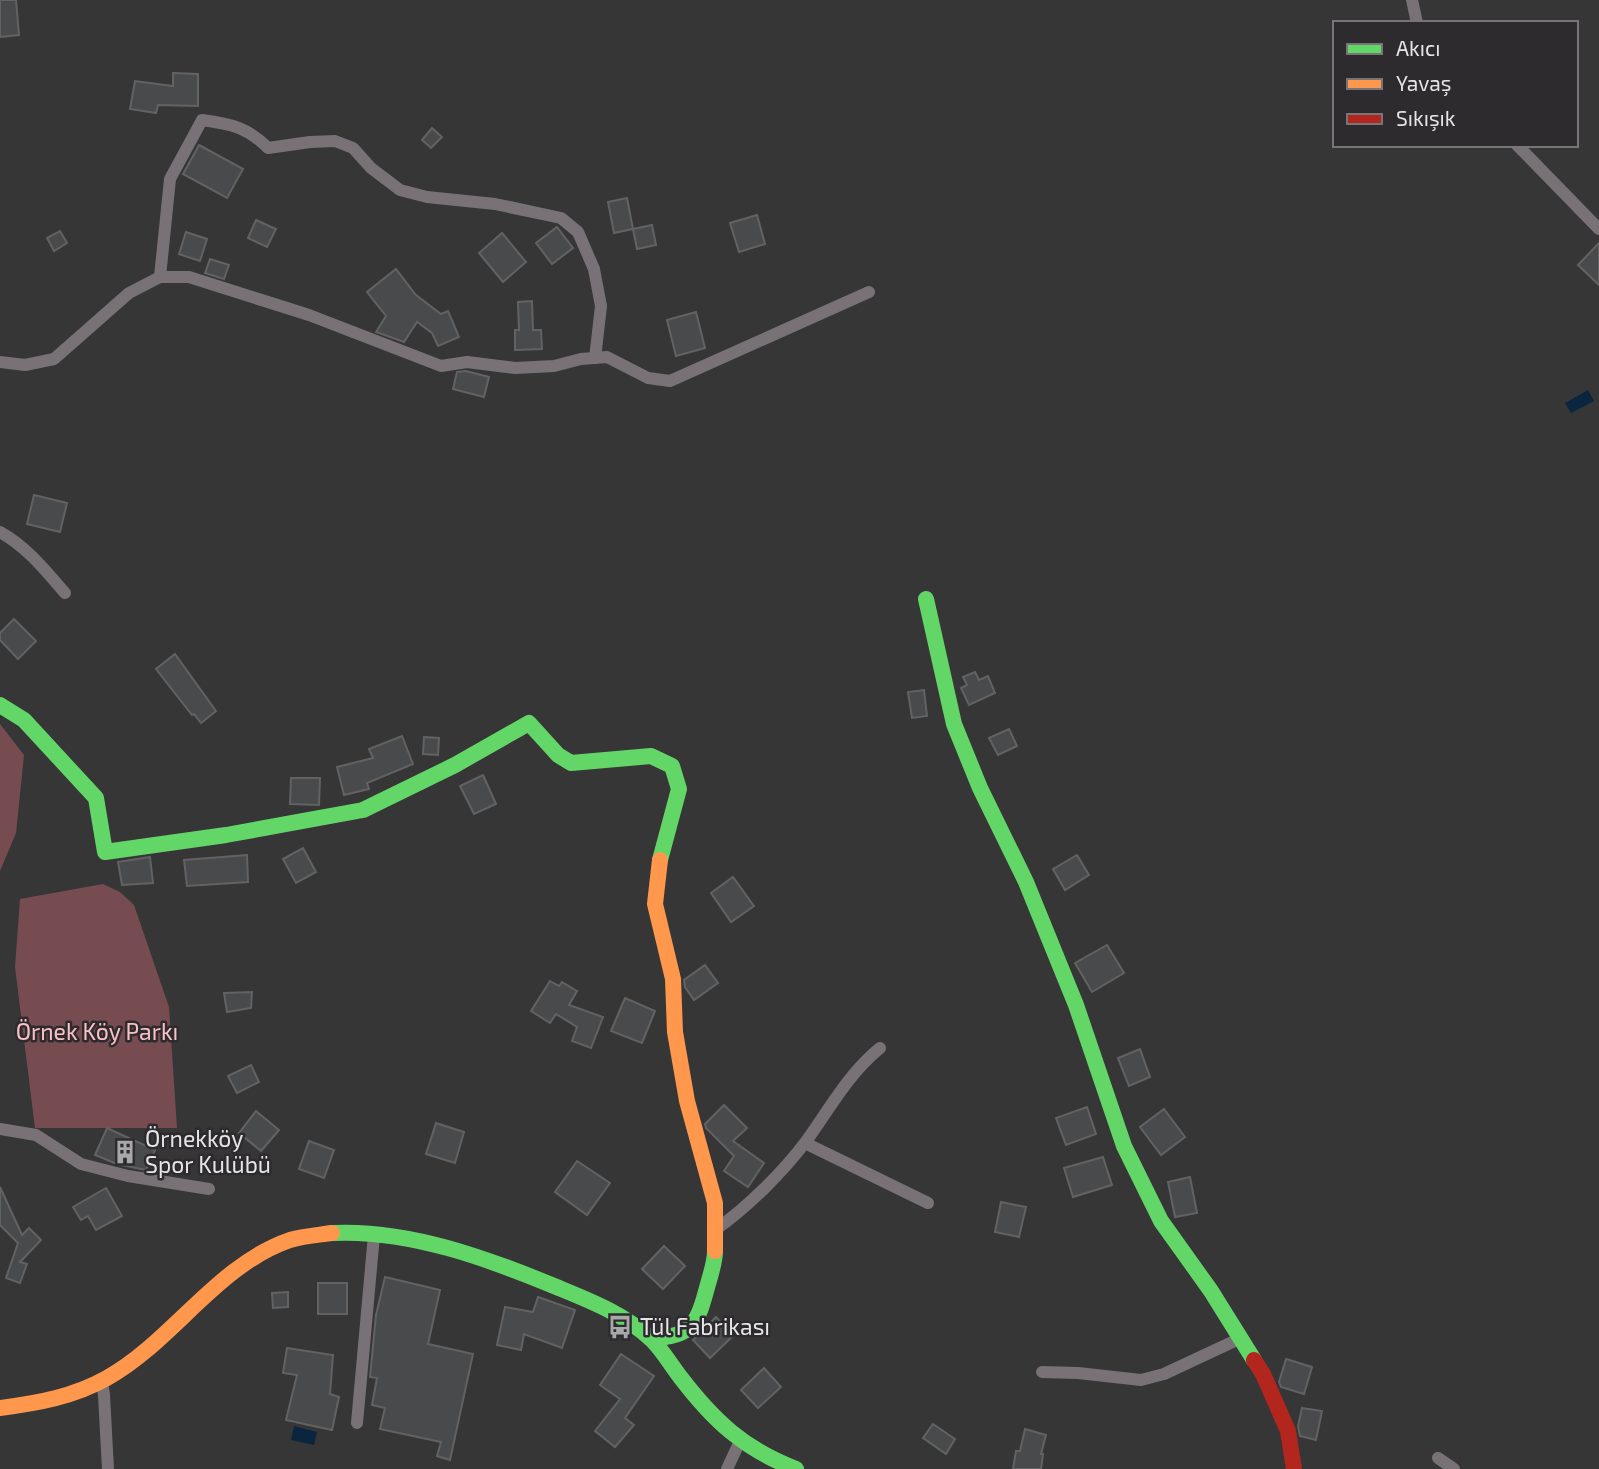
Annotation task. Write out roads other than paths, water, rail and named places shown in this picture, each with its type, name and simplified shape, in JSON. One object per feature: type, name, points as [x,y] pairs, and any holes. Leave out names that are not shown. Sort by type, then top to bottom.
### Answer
[{"type":"street","points":[[1412,0],[1417,21]]},
{"type":"street","points":[[160,277],[170,179],[202,120],[230,124],[254,134],[268,148],[335,141],[353,148],[371,168],[400,190],[427,197],[495,204],[561,218],[578,232],[594,269],[601,306],[595,358]]},
{"type":"street","points":[[1519,147],[1599,229]]},
{"type":"street","points":[[0,362],[25,365],[54,359],[129,293],[160,277],[189,277],[309,315],[441,366],[467,362],[528,367],[554,366],[607,357],[648,378],[670,381],[869,292]]},
{"type":"street","points":[[0,532],[34,557],[65,593]]},
{"type":"street","points":[[926,599],[954,724],[980,788],[1026,882],[1072,993],[1124,1146],[1161,1221],[1264,1374],[1288,1431],[1294,1469]]},
{"type":"street","points":[[0,705],[24,720],[96,798],[105,852],[226,835],[363,810],[455,765],[529,723],[558,755],[571,764],[651,756],[672,766],[679,789],[657,870],[655,904],[673,979],[675,1032],[687,1101],[715,1203],[715,1257],[699,1315],[688,1331],[672,1338],[651,1338]]},
{"type":"street","points":[[715,1230],[732,1218],[805,1143],[861,1063],[880,1048]]},
{"type":"street","points":[[0,1129],[36,1135],[81,1164],[128,1176],[209,1189]]},
{"type":"street","points":[[805,1143],[928,1203]]},
{"type":"street","points":[[357,1423],[374,1235]]},
{"type":"street","points":[[0,1408],[48,1402],[73,1395],[102,1382],[127,1366],[257,1255],[275,1245],[305,1236],[374,1235],[434,1244],[507,1267],[606,1307],[651,1338],[687,1387],[740,1441],[758,1453],[796,1469]]},
{"type":"street","points":[[1042,1372],[1141,1380],[1164,1374],[1241,1338]]},
{"type":"street","points":[[102,1382],[108,1469]]},
{"type":"street","points":[[727,1469],[740,1441]]},
{"type":"street","points":[[1438,1458],[1454,1469]]},
{"type":"water","points":[[1588,390],[1594,401],[1571,413],[1565,403]]},
{"type":"water","points":[[294,1426],[317,1432],[314,1445],[291,1440]]},
{"type":"place","name":"Örnekköy Spor Kulübü","points":[[125,1152]]},
{"type":"place","name":"Tül Fabrikası","points":[[620,1327]]},
{"type":"park label","name":"Örnek Köy Parkı","points":[[97,1032]]}]
